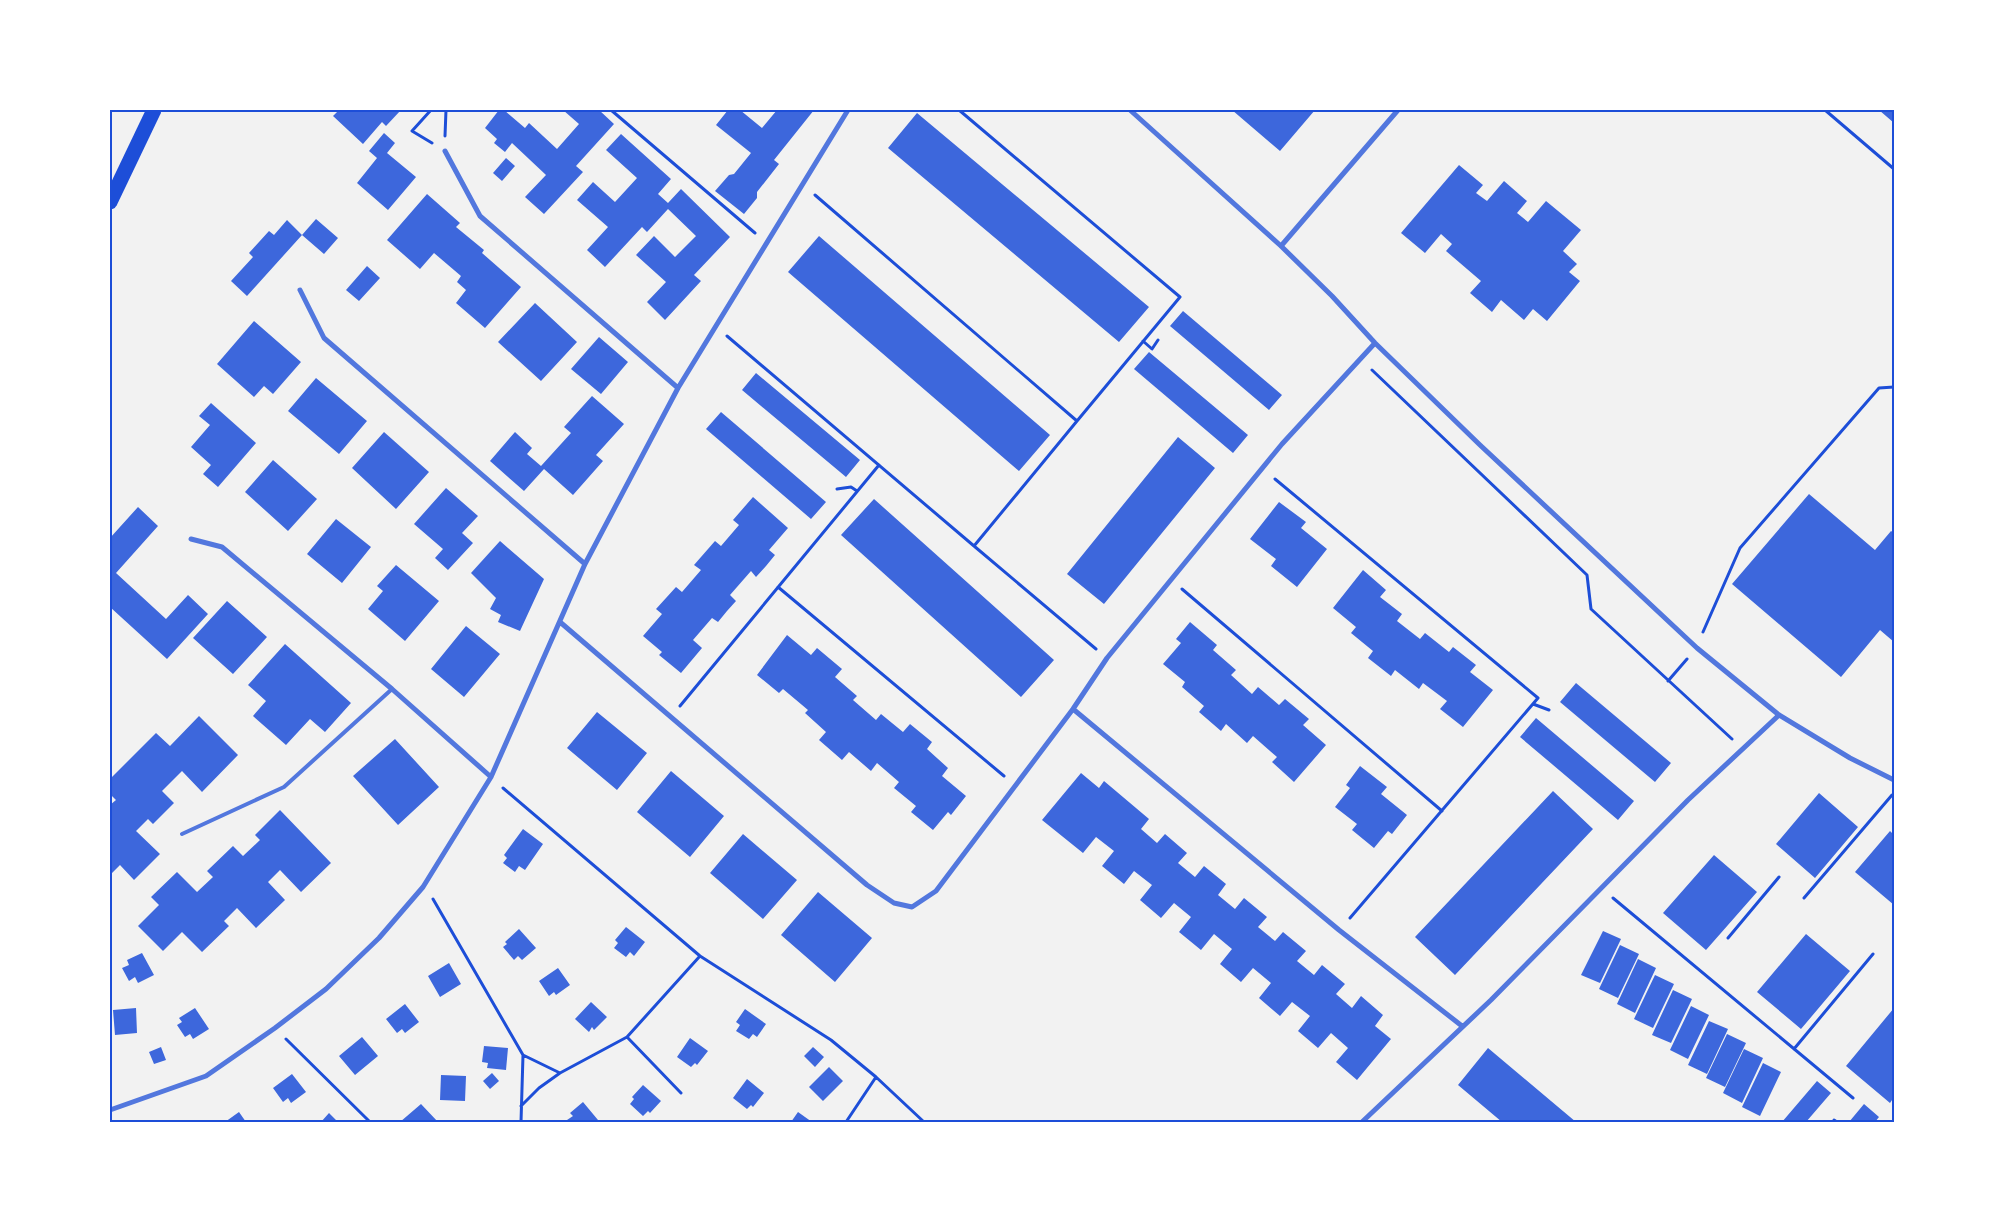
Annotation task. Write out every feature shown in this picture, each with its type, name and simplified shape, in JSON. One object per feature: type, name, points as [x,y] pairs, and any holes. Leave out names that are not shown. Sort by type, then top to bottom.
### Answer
[{"type":"highway","points":[[110,202],[154,110]]},
{"type":"street","points":[[110,1110],[206,1076],[275,1028],[326,989],[379,938],[423,888],[491,777],[585,564],[678,388],[848,110]]},
{"type":"street","points":[[1130,110],[1281,246],[1332,296],[1375,343],[1697,648],[1779,715],[1850,758],[1894,780]]},
{"type":"street","points":[[1281,246],[1398,110]]},
{"type":"street","points":[[445,151],[480,216],[678,388]]},
{"type":"street","points":[[300,290],[324,338],[585,564]]},
{"type":"street","points":[[560,622],[867,885],[894,903],[912,907],[936,891],[1073,709],[1107,658],[1170,579],[1263,469],[1375,343]]},
{"type":"street","points":[[191,539],[222,546],[392,689],[491,777]]},
{"type":"street","points":[[1073,709],[1339,930],[1462,1026]]},
{"type":"street","points":[[1362,1122],[1602,888],[1688,800],[1744,750],[1779,715]]},
{"type":"lane","points":[[182,834],[284,786],[392,689]]},
{"type":"path","points":[[431,110],[412,131],[445,151],[446,110]]},
{"type":"path","points":[[611,110],[766,244]]},
{"type":"path","points":[[959,110],[1180,297],[974,546]]},
{"type":"path","points":[[1825,110],[1894,169]]},
{"type":"path","points":[[803,184],[1077,421]]},
{"type":"path","points":[[716,326],[1107,658]]},
{"type":"path","points":[[1143,341],[1152,349],[1158,340]]},
{"type":"path","points":[[1361,359],[1587,575],[1591,609],[1744,750]]},
{"type":"path","points":[[1668,682],[1697,648],[1740,548],[1879,388],[1894,387]]},
{"type":"path","points":[[671,716],[879,465]]},
{"type":"path","points":[[1263,469],[1538,698],[1339,930]]},
{"type":"path","points":[[837,489],[851,487],[857,492]]},
{"type":"path","points":[[1170,579],[1442,811]]},
{"type":"path","points":[[778,587],[1015,786]]},
{"type":"path","points":[[1533,704],[1549,710]]},
{"type":"path","points":[[491,777],[700,956],[831,1040],[876,1077],[924,1122]]},
{"type":"path","points":[[1804,898],[1894,793]]},
{"type":"path","points":[[1728,938],[1779,876]]},
{"type":"path","points":[[423,888],[439,906],[523,1055],[521,1122]]},
{"type":"path","points":[[1602,888],[1853,1098]]},
{"type":"path","points":[[1794,1049],[1873,954]]},
{"type":"path","points":[[521,1106],[539,1088],[560,1073],[627,1036],[700,956]]},
{"type":"path","points":[[275,1028],[370,1122]]},
{"type":"path","points":[[627,1036],[681,1093]]},
{"type":"path","points":[[523,1055],[560,1073]]},
{"type":"path","points":[[846,1122],[876,1077]]},
{"type":"building","points":[[339,110],[401,110],[386,126],[382,122],[363,144],[333,116]]},
{"type":"building","points":[[499,110],[504,110],[525,128],[529,123],[557,149],[579,124],[563,110],[599,110],[614,124],[576,166],[583,172],[544,214],[525,197],[546,175],[512,143],[505,152],[494,143],[497,139],[485,128]]},
{"type":"building","points":[[728,110],[740,110],[762,128],[777,110],[814,110],[774,160],[779,164],[757,192],[757,198],[744,214],[715,191],[729,175],[734,174],[751,153],[716,125]]},
{"type":"building","points":[[1232,110],[1315,110],[1280,151]]},
{"type":"building","points":[[1879,110],[1894,110],[1894,123]]},
{"type":"building","points":[[917,113],[1149,307],[1119,342],[888,148]]},
{"type":"building","points":[[384,133],[395,143],[387,153],[416,177],[388,210],[357,183],[377,158],[369,151]]},
{"type":"building","points":[[621,134],[671,179],[658,194],[668,203],[681,189],[730,237],[694,275],[701,281],[665,320],[647,302],[666,282],[636,255],[654,236],[675,257],[696,236],[668,209],[647,232],[642,227],[605,267],[587,250],[608,227],[577,200],[593,182],[615,202],[637,178],[606,150]]},
{"type":"building","points":[[506,158],[515,166],[502,181],[493,173]]},
{"type":"building","points":[[1459,165],[1483,185],[1476,193],[1487,201],[1504,181],[1527,201],[1517,213],[1528,222],[1546,201],[1581,230],[1563,251],[1577,264],[1569,272],[1580,281],[1547,321],[1533,309],[1524,320],[1501,300],[1492,312],[1470,293],[1481,281],[1446,251],[1452,244],[1441,234],[1425,253],[1401,233]]},
{"type":"building","points":[[427,194],[460,223],[456,227],[484,250],[482,253],[521,287],[485,328],[456,303],[466,290],[457,282],[461,276],[434,253],[420,269],[387,240]]},
{"type":"building","points":[[316,219],[338,238],[324,254],[302,235]]},
{"type":"building","points":[[287,220],[302,235],[247,296],[231,281],[253,257],[249,253],[269,231],[274,235]]},
{"type":"building","points":[[819,236],[1050,435],[1019,471],[788,272]]},
{"type":"building","points":[[367,266],[380,278],[359,301],[346,290]]},
{"type":"building","points":[[535,303],[577,342],[541,381],[498,342]]},
{"type":"building","points":[[1183,311],[1282,395],[1269,410],[1170,326]]},
{"type":"building","points":[[254,321],[301,362],[273,394],[264,386],[254,397],[217,364]]},
{"type":"building","points":[[599,337],[628,362],[601,394],[571,369]]},
{"type":"building","points":[[1149,352],[1248,435],[1233,453],[1134,369]]},
{"type":"building","points":[[756,373],[860,460],[846,477],[742,390]]},
{"type":"building","points":[[316,378],[367,421],[339,454],[288,411]]},
{"type":"building","points":[[592,396],[624,424],[596,455],[603,461],[573,495],[544,469],[524,491],[490,461],[515,432],[532,448],[527,454],[541,466],[571,433],[564,427]]},
{"type":"building","points":[[211,403],[256,443],[218,487],[203,474],[211,465],[191,447],[210,425],[199,416]]},
{"type":"building","points":[[721,412],[826,502],[811,519],[706,429]]},
{"type":"building","points":[[384,432],[429,472],[396,509],[352,468]]},
{"type":"building","points":[[1178,437],[1215,468],[1104,604],[1067,574]]},
{"type":"building","points":[[273,460],[317,499],[288,531],[245,492]]},
{"type":"building","points":[[446,488],[478,516],[462,533],[473,543],[448,570],[435,558],[443,549],[414,524]]},
{"type":"building","points":[[1809,494],[1875,550],[1891,531],[1894,533],[1894,642],[1880,630],[1841,677],[1732,584]]},
{"type":"building","points":[[753,497],[788,528],[769,550],[775,555],[766,566],[756,577],[751,571],[730,595],[736,601],[718,622],[712,618],[693,640],[702,648],[681,673],[659,655],[662,652],[643,636],[662,614],[656,609],[676,587],[682,592],[701,570],[694,565],[715,541],[721,546],[739,525],[733,520]]},
{"type":"building","points":[[874,499],[1054,660],[1021,697],[841,535]]},
{"type":"building","points":[[1279,502],[1306,522],[1301,528],[1327,549],[1297,587],[1271,566],[1276,559],[1250,539]]},
{"type":"building","points":[[138,507],[158,526],[116,573],[166,619],[188,595],[208,614],[167,659],[110,607],[110,538]]},
{"type":"building","points":[[336,519],[371,547],[342,583],[307,554]]},
{"type":"building","points":[[500,541],[544,579],[520,631],[498,622],[501,615],[490,609],[496,598],[471,573]]},
{"type":"building","points":[[396,565],[439,601],[405,641],[368,609],[383,591],[377,586]]},
{"type":"building","points":[[1363,570],[1386,590],[1380,597],[1402,614],[1397,621],[1420,639],[1425,633],[1449,652],[1453,647],[1476,665],[1470,672],[1493,690],[1463,727],[1440,709],[1447,701],[1423,683],[1419,689],[1395,670],[1391,676],[1368,658],[1373,651],[1351,633],[1356,627],[1333,608]]},
{"type":"building","points":[[227,601],[267,637],[233,674],[193,638]]},
{"type":"building","points":[[1190,622],[1217,645],[1213,650],[1236,670],[1231,675],[1252,694],[1258,687],[1279,705],[1285,699],[1309,719],[1303,725],[1326,745],[1294,782],[1272,762],[1277,757],[1253,736],[1247,743],[1226,724],[1221,731],[1199,712],[1204,706],[1182,687],[1185,682],[1163,664],[1181,643],[1176,639]]},
{"type":"building","points":[[466,626],[500,654],[464,697],[431,669]]},
{"type":"building","points":[[787,635],[811,655],[817,648],[842,669],[835,677],[857,696],[853,700],[876,720],[881,714],[903,732],[910,724],[932,742],[927,749],[948,768],[942,776],[966,796],[951,815],[948,812],[933,830],[911,812],[916,806],[894,788],[899,782],[877,763],[871,771],[849,752],[842,760],[819,740],[826,732],[805,713],[808,710],[783,689],[779,693],[757,675]]},
{"type":"building","points":[[285,644],[351,703],[325,732],[310,719],[286,745],[253,716],[266,701],[248,685]]},
{"type":"building","points":[[1576,683],[1671,763],[1655,782],[1560,702]]},
{"type":"building","points":[[597,712],[647,753],[617,790],[567,748]]},
{"type":"building","points":[[199,716],[238,755],[202,792],[182,771],[162,791],[174,803],[153,824],[148,819],[136,831],[160,854],[134,880],[120,865],[110,875],[110,805],[116,800],[110,794],[110,779],[156,733],[170,746]]},
{"type":"building","points":[[1536,718],[1634,801],[1618,820],[1520,737]]},
{"type":"building","points":[[395,739],[439,787],[398,825],[353,776]]},
{"type":"building","points":[[1360,766],[1387,787],[1381,794],[1407,815],[1392,834],[1388,831],[1374,848],[1352,830],[1357,824],[1335,807],[1350,788],[1346,785]]},
{"type":"building","points":[[671,771],[724,816],[690,857],[637,812]]},
{"type":"building","points":[[1081,773],[1099,788],[1104,781],[1149,819],[1141,829],[1157,843],[1165,834],[1187,853],[1178,863],[1195,877],[1204,866],[1226,884],[1218,895],[1235,909],[1244,898],[1267,917],[1258,927],[1275,941],[1283,932],[1306,951],[1297,961],[1314,975],[1322,965],[1345,984],[1336,994],[1352,1008],[1361,996],[1383,1015],[1375,1026],[1391,1039],[1357,1080],[1336,1062],[1348,1048],[1331,1033],[1318,1048],[1298,1031],[1310,1016],[1292,1002],[1280,1016],[1259,998],[1271,983],[1253,968],[1241,982],[1220,964],[1232,949],[1214,934],[1201,950],[1179,932],[1191,917],[1174,903],[1161,918],[1140,900],[1152,885],[1134,871],[1124,884],[1102,866],[1114,851],[1096,837],[1083,853],[1042,820]]},
{"type":"building","points":[[1553,791],[1593,829],[1455,975],[1415,937]]},
{"type":"building","points":[[1819,793],[1858,827],[1815,878],[1776,844]]},
{"type":"building","points":[[280,810],[331,863],[301,892],[280,870],[268,882],[285,900],[256,928],[237,908],[224,921],[229,926],[202,952],[182,932],[163,951],[138,926],[159,905],[151,897],[177,872],[197,892],[213,877],[207,871],[233,846],[243,856],[260,840],[255,835]]},
{"type":"building","points":[[523,829],[543,844],[525,870],[519,866],[515,872],[503,863],[507,858],[504,855]]},
{"type":"building","points":[[1890,831],[1894,835],[1894,905],[1855,872]]},
{"type":"building","points":[[743,834],[797,880],[763,919],[710,873]]},
{"type":"building","points":[[1714,855],[1757,892],[1706,950],[1663,913]]},
{"type":"building","points":[[818,892],[872,938],[835,982],[781,935]]},
{"type":"building","points":[[626,927],[645,942],[634,956],[630,952],[626,957],[614,948],[618,943],[615,940]]},
{"type":"building","points":[[519,929],[536,948],[522,960],[518,956],[514,960],[503,947],[507,944],[505,942]]},
{"type":"building","points":[[1603,931],[1621,939],[1600,983],[1581,975]]},
{"type":"building","points":[[1806,934],[1850,971],[1801,1029],[1757,992]]},
{"type":"building","points":[[1620,945],[1639,954],[1618,998],[1599,989]]},
{"type":"building","points":[[142,953],[154,975],[138,983],[135,977],[129,981],[122,968],[129,965],[127,960]]},
{"type":"building","points":[[1638,959],[1656,968],[1635,1013],[1617,1004]]},
{"type":"building","points":[[449,963],[461,984],[440,997],[428,976]]},
{"type":"building","points":[[558,968],[570,985],[556,995],[554,992],[549,996],[539,981]]},
{"type":"building","points":[[1655,975],[1674,984],[1653,1028],[1634,1019]]},
{"type":"building","points":[[1673,990],[1692,999],[1671,1043],[1652,1035]]},
{"type":"building","points":[[591,1002],[607,1017],[594,1030],[592,1027],[589,1032],[575,1019]]},
{"type":"building","points":[[405,1004],[419,1022],[405,1033],[402,1029],[397,1033],[386,1019]]},
{"type":"building","points":[[1691,1006],[1709,1015],[1688,1059],[1670,1050]]},
{"type":"building","points":[[136,1008],[137,1033],[115,1035],[113,1010]]},
{"type":"building","points":[[195,1008],[209,1029],[193,1039],[190,1034],[185,1037],[177,1025],[182,1022],[179,1018]]},
{"type":"building","points":[[1894,1008],[1894,1097],[1890,1103],[1846,1066]]},
{"type":"building","points":[[745,1009],[766,1024],[757,1037],[753,1034],[749,1039],[736,1031],[740,1025],[736,1022]]},
{"type":"building","points":[[1709,1021],[1728,1029],[1707,1074],[1688,1065]]},
{"type":"building","points":[[1727,1034],[1746,1043],[1725,1087],[1706,1078]]},
{"type":"building","points":[[362,1037],[378,1056],[355,1075],[339,1056]]},
{"type":"building","points":[[690,1038],[708,1051],[697,1065],[695,1063],[691,1067],[677,1057]]},
{"type":"building","points":[[484,1046],[508,1048],[506,1070],[487,1068],[488,1063],[482,1062]]},
{"type":"building","points":[[161,1047],[166,1060],[154,1064],[149,1052]]},
{"type":"building","points":[[813,1047],[824,1057],[815,1067],[804,1056]]},
{"type":"building","points":[[1488,1048],[1576,1122],[1502,1122],[1458,1085]]},
{"type":"building","points":[[1744,1049],[1763,1058],[1742,1103],[1723,1093]]},
{"type":"building","points":[[1763,1063],[1781,1072],[1760,1116],[1742,1107]]},
{"type":"building","points":[[829,1067],[843,1081],[823,1101],[809,1087]]},
{"type":"building","points":[[492,1073],[499,1081],[490,1089],[483,1081]]},
{"type":"building","points":[[292,1074],[306,1092],[291,1103],[288,1098],[283,1102],[273,1088]]},
{"type":"building","points":[[441,1075],[466,1076],[465,1101],[440,1100]]},
{"type":"building","points":[[747,1079],[764,1093],[753,1107],[751,1105],[747,1109],[733,1098]]},
{"type":"building","points":[[1817,1081],[1831,1093],[1806,1122],[1782,1122]]},
{"type":"building","points":[[643,1085],[661,1101],[650,1113],[648,1111],[643,1116],[630,1104],[634,1099],[632,1097]]},
{"type":"building","points":[[583,1102],[598,1120],[596,1122],[569,1122],[567,1120],[573,1116],[570,1113]]},
{"type":"building","points":[[421,1104],[438,1122],[400,1122]]},
{"type":"building","points":[[1864,1104],[1879,1117],[1875,1122],[1849,1122]]},
{"type":"building","points":[[239,1112],[246,1122],[225,1122]]},
{"type":"building","points":[[798,1112],[812,1122],[791,1122]]},
{"type":"building","points":[[329,1113],[338,1122],[321,1122]]}]
